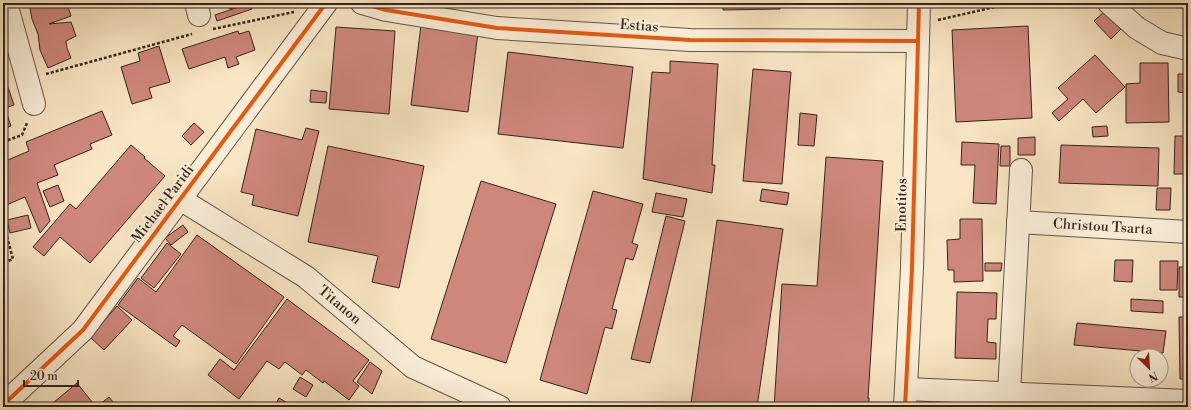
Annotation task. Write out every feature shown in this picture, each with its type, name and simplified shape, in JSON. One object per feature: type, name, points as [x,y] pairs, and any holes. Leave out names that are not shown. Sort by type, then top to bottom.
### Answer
[{"type":"street","points":[[6,3],[34,104]]},
{"type":"street","name":"Estias","points":[[362,3],[386,10],[497,28],[690,40],[918,33]]},
{"type":"street","name":"Enotitos","points":[[906,398],[912,268],[919,3]]},
{"type":"street","points":[[1109,3],[1137,28],[1162,43],[1188,49]]},
{"type":"street","name":"Michael Paridi","points":[[3,405],[83,330],[325,4]]},
{"type":"street","points":[[1010,393],[1021,170]]},
{"type":"street","name":"Titanon","points":[[180,199],[306,277],[413,367],[500,407]]},
{"type":"street","name":"Christou Tsarta","points":[[1018,222],[1188,232]]},
{"type":"street","points":[[906,398],[1010,393],[1188,401]]},
{"type":"path","points":[[918,33],[1012,3]]},
{"type":"path","points":[[27,79],[200,20],[325,4]]},
{"type":"path","points":[[3,142],[22,135],[34,104]]},
{"type":"path","points":[[3,222],[14,259],[3,262]]},
{"type":"building","points":[[29,3],[52,3],[45,6],[67,4],[71,16],[49,24],[71,22],[76,36],[66,41],[71,58],[48,68],[40,50],[38,34],[32,19]]},
{"type":"building","points":[[228,3],[246,3],[230,9]]},
{"type":"building","points":[[250,3],[252,9],[217,21],[215,15]]},
{"type":"building","points":[[723,3],[780,3],[780,9],[723,10]]},
{"type":"building","points":[[1106,10],[1123,27],[1111,39],[1094,21]]},
{"type":"building","points":[[421,25],[478,32],[468,112],[411,105]]},
{"type":"building","points":[[1028,26],[1032,118],[956,122],[952,30]]},
{"type":"building","points":[[336,27],[395,31],[389,114],[329,109]]},
{"type":"building","points":[[238,31],[239,34],[249,31],[255,50],[236,57],[239,64],[228,68],[225,57],[189,69],[182,49]]},
{"type":"building","points":[[159,46],[170,82],[149,88],[152,98],[132,104],[121,67],[140,61],[138,53]]},
{"type":"building","points":[[508,52],[633,67],[623,148],[498,134]]},
{"type":"building","points":[[1095,55],[1125,87],[1096,113],[1083,99],[1059,121],[1052,113],[1068,99],[1058,88]]},
{"type":"building","points":[[670,61],[718,64],[712,165],[715,165],[712,193],[643,179],[652,72],[670,73]]},
{"type":"building","points":[[1140,63],[1168,63],[1169,122],[1126,123],[1126,84],[1140,83]]},
{"type":"building","points":[[753,69],[791,72],[782,184],[743,181]]},
{"type":"building","points":[[3,72],[14,105],[5,108],[11,126],[3,129]]},
{"type":"building","points":[[1178,74],[1188,74],[1188,120],[1185,120],[1185,93],[1178,92]]},
{"type":"building","points":[[311,90],[327,92],[326,103],[310,102]]},
{"type":"building","points":[[102,111],[112,135],[90,144],[92,149],[54,165],[58,175],[37,183],[50,221],[40,233],[25,197],[4,206],[3,162],[29,151],[26,142]]},
{"type":"building","points":[[800,113],[817,115],[814,146],[798,145]]},
{"type":"building","points":[[194,123],[204,132],[191,145],[182,136]]},
{"type":"building","points":[[1107,126],[1108,136],[1093,137],[1092,127]]},
{"type":"building","points":[[306,128],[319,131],[298,216],[252,205],[254,195],[241,192],[256,129],[302,140]]},
{"type":"building","points":[[1175,136],[1188,136],[1188,174],[1174,174]]},
{"type":"building","points":[[1035,137],[1035,155],[1018,155],[1018,138]]},
{"type":"building","points":[[962,142],[999,144],[996,204],[973,203],[975,165],[961,165]]},
{"type":"building","points":[[131,145],[165,176],[90,263],[60,237],[44,256],[33,247],[70,204],[76,209]]},
{"type":"building","points":[[1061,145],[1159,148],[1158,186],[1059,183]]},
{"type":"building","points":[[328,146],[424,166],[399,288],[372,282],[378,256],[308,242]]},
{"type":"building","points":[[1001,146],[1010,146],[1010,166],[1000,166]]},
{"type":"building","points":[[826,157],[883,161],[868,398],[869,407],[774,407],[782,284],[817,286]]},
{"type":"building","points":[[481,181],[556,204],[506,363],[431,339]]},
{"type":"building","points":[[58,185],[64,201],[50,207],[43,191]]},
{"type":"building","points":[[1157,188],[1171,188],[1170,210],[1156,210]]},
{"type":"building","points":[[762,189],[789,193],[787,205],[760,201]]},
{"type":"building","points":[[593,191],[643,204],[632,243],[638,245],[633,260],[626,258],[612,309],[617,310],[612,329],[605,327],[587,394],[540,380]]},
{"type":"building","points":[[656,193],[687,199],[683,217],[652,212]]},
{"type":"building","points":[[28,215],[31,228],[10,233],[7,220]]},
{"type":"building","points":[[666,216],[685,221],[650,363],[631,359]]},
{"type":"building","points":[[960,219],[982,219],[983,281],[954,282],[954,270],[948,270],[947,240],[960,239]]},
{"type":"building","points":[[717,220],[783,229],[757,407],[723,404],[723,407],[720,407],[691,403]]},
{"type":"building","points":[[183,225],[188,232],[171,245],[165,238]]},
{"type":"building","points":[[197,235],[284,297],[236,364],[182,325],[173,336],[180,341],[176,347],[118,305],[138,278],[156,292]]},
{"type":"building","points":[[167,243],[181,254],[154,288],[141,278]]},
{"type":"building","points":[[1115,260],[1133,260],[1132,282],[1114,281]]},
{"type":"building","points":[[1160,261],[1178,261],[1177,290],[1160,290]]},
{"type":"building","points":[[985,263],[1002,263],[1001,271],[985,271]]},
{"type":"building","points":[[1179,267],[1188,267],[1188,297],[1179,297]]},
{"type":"building","points":[[957,292],[997,293],[996,319],[988,319],[987,342],[996,343],[996,359],[955,358]]},
{"type":"building","points":[[287,299],[369,360],[353,381],[359,386],[349,400],[324,381],[323,383],[306,370],[302,375],[285,362],[279,369],[267,361],[239,399],[208,375],[220,359],[234,370]]},
{"type":"building","points":[[1131,299],[1163,301],[1163,313],[1131,311]]},
{"type":"building","points":[[117,306],[132,320],[104,350],[90,337]]},
{"type":"building","points":[[1179,317],[1188,317],[1188,379],[1180,379]]},
{"type":"building","points":[[1077,323],[1166,331],[1164,348],[1129,348],[1129,350],[1074,345]]},
{"type":"building","points":[[370,362],[382,371],[372,394],[357,382]]},
{"type":"building","points":[[300,377],[313,385],[306,397],[293,389]]},
{"type":"building","points":[[77,383],[96,407],[48,407]]},
{"type":"building","points":[[109,397],[117,407],[97,407]]},
{"type":"building","points":[[279,398],[294,407],[274,407]]},
{"type":"building","points":[[931,401],[971,403],[971,407],[931,407]]},
{"type":"cycle path","points":[[3,405],[83,330],[326,3]]},
{"type":"cycle path","points":[[362,3],[386,10],[497,28],[690,40],[917,41]]},
{"type":"cycle path","points":[[905,407],[912,268],[919,3]]}]
